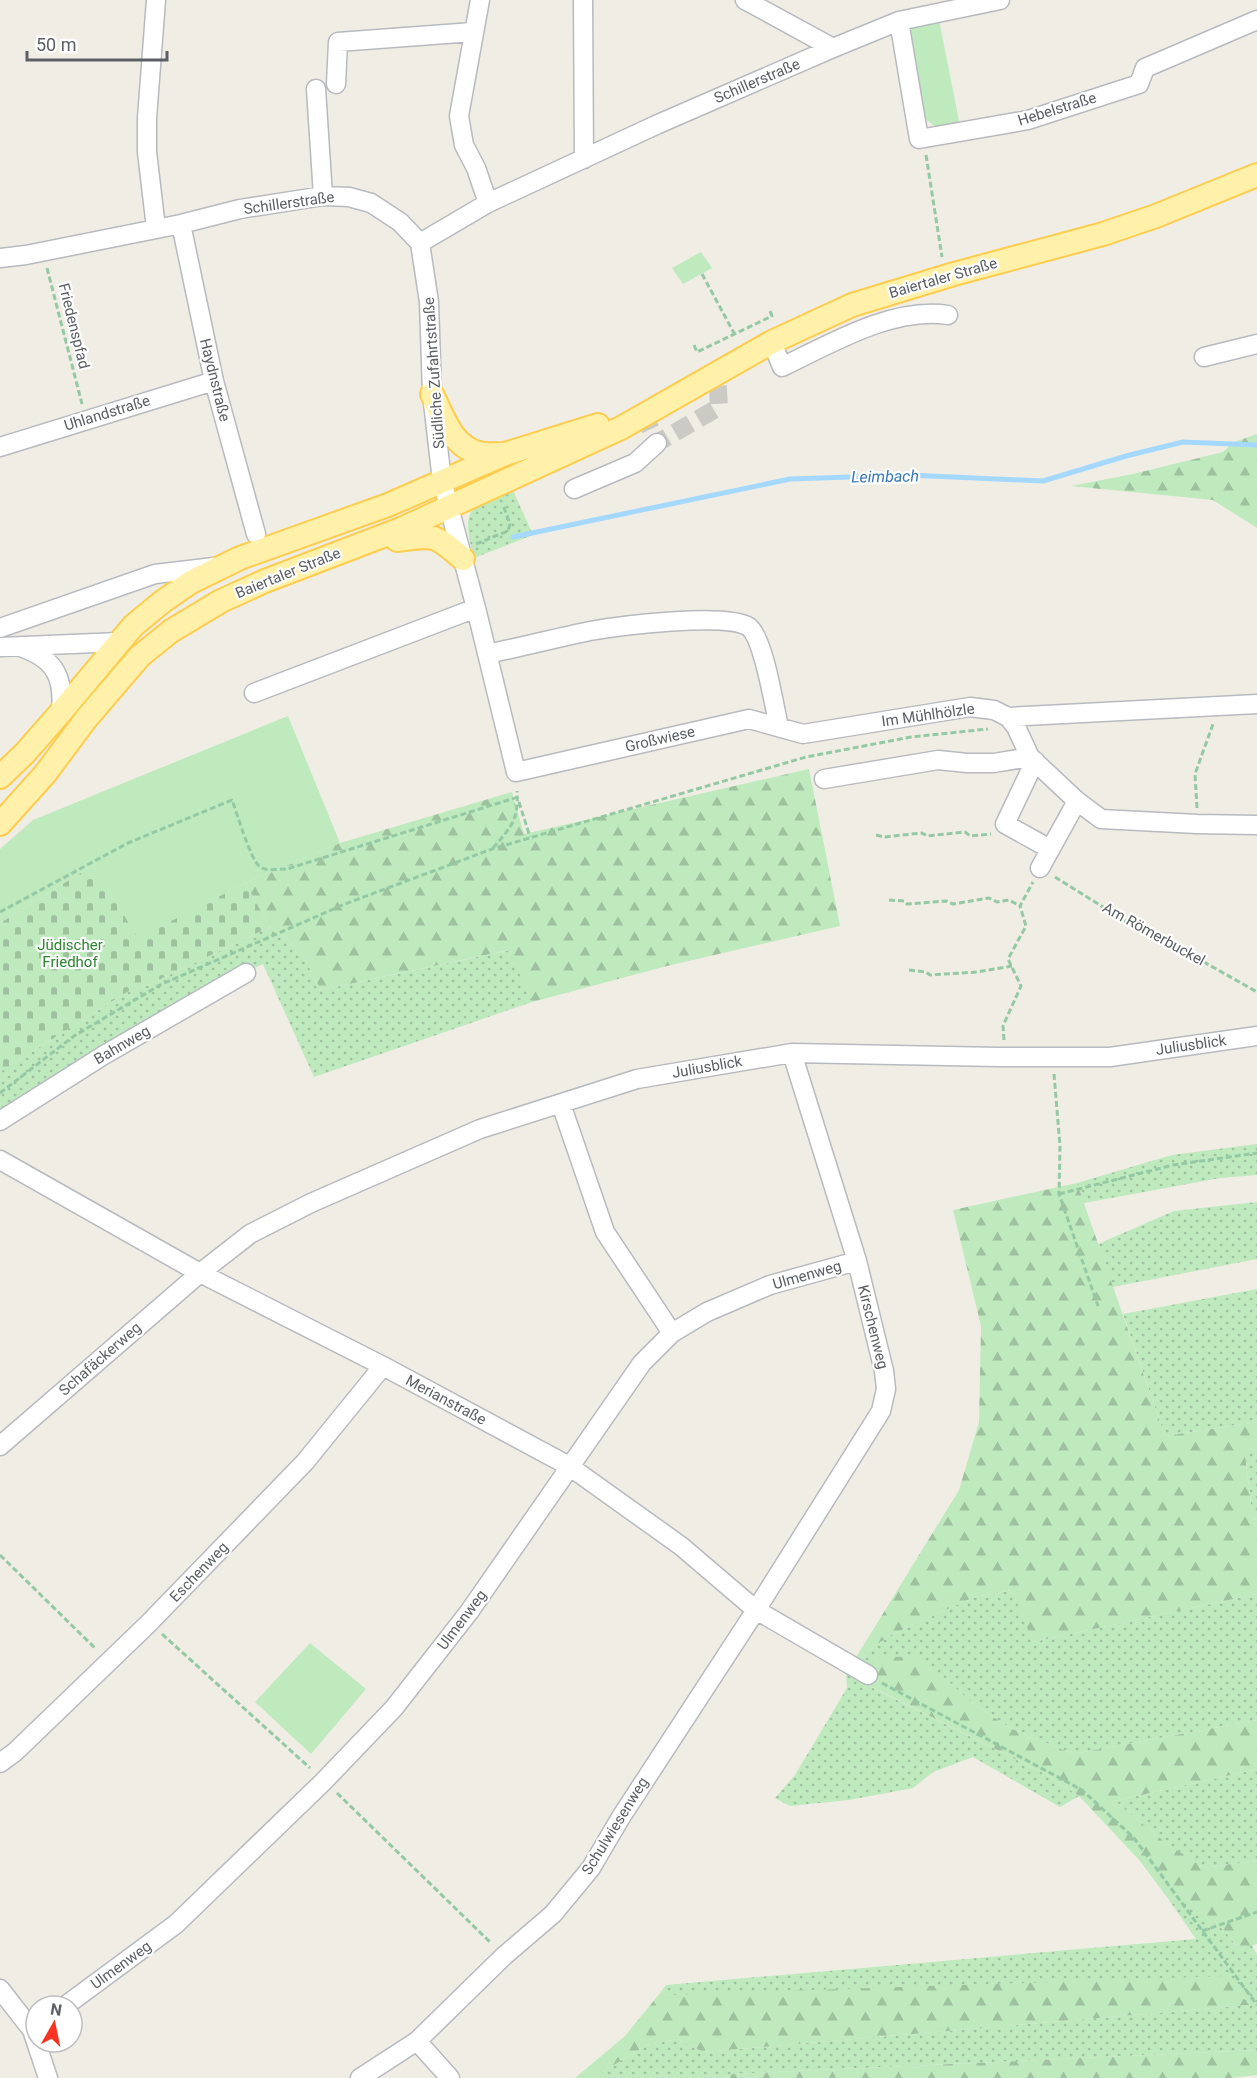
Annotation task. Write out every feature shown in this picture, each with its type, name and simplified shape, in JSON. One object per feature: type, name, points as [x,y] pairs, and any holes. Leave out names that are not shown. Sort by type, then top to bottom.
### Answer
[{"type":"main road","name":"Baiertaler Straße","points":[[0,824],[45,774],[140,656],[171,631],[230,597],[265,581],[401,530],[621,428],[643,413],[772,342],[852,305],[954,274],[1103,234],[1156,216],[1257,174]]},
{"type":"main road","points":[[432,394],[445,421],[462,445],[481,454],[505,454]]},
{"type":"main road","name":"Baiertaler Straße","points":[[0,777],[25,753],[133,626],[191,582],[221,566],[388,505],[505,454],[613,420],[643,413]]},
{"type":"main road","points":[[360,545],[423,535],[443,542],[461,554]]},
{"type":"street","points":[[156,0],[147,118],[147,152],[156,228]]},
{"type":"street","points":[[480,0],[459,116],[464,145],[476,168],[488,203]]},
{"type":"street","points":[[583,0],[584,159]]},
{"type":"street","points":[[745,0],[833,48]]},
{"type":"street","name":"Schillerstraße","points":[[0,258],[42,252],[182,224],[240,209],[323,196],[349,197],[370,203],[400,222],[420,243],[488,203],[656,125],[833,48],[899,21],[1000,0]]},
{"type":"street","name":"Hebelstraße","points":[[923,138],[1028,120],[1139,84],[1145,68],[1257,20]]},
{"type":"street","points":[[899,21],[919,139],[923,138]]},
{"type":"street","points":[[336,84],[338,42],[473,32]]},
{"type":"street","points":[[316,89],[323,196]]},
{"type":"street","name":"Haydnstraße","points":[[182,224],[214,381],[256,534]]},
{"type":"street","name":"Südliche Zufahrtstraße","points":[[420,243],[429,302],[432,394],[442,481],[516,772]]},
{"type":"street","points":[[772,342],[782,367],[879,323],[931,312],[948,315]]},
{"type":"street","points":[[1204,357],[1257,344]]},
{"type":"street","name":"Uhlandstraße","points":[[0,447],[214,381]]},
{"type":"street","points":[[574,489],[635,463],[657,443]]},
{"type":"street","points":[[0,628],[155,574],[221,566]]},
{"type":"street","points":[[254,693],[476,608]]},
{"type":"street","points":[[487,654],[592,631],[697,620],[732,622],[748,627],[757,639],[766,667],[779,727]]},
{"type":"street","points":[[1,644],[22,647],[120,642]]},
{"type":"street","points":[[22,647],[45,657],[52,666],[62,687],[61,712]]},
{"type":"street","points":[[1008,717],[1257,704]]},
{"type":"street","name":"Im Mühlhölzle","points":[[803,734],[970,707],[994,710],[1008,717]]},
{"type":"street","points":[[1008,717],[1016,727],[1032,759],[1077,801],[1101,819],[1257,825]]},
{"type":"street","name":"Großwiese","points":[[516,772],[749,719],[803,734]]},
{"type":"street","points":[[824,779],[938,760],[994,763],[1032,759]]},
{"type":"street","points":[[1032,759],[1005,824],[1050,849]]},
{"type":"street","points":[[1046,872],[1050,849],[1077,801]]},
{"type":"street","name":"Bahnweg","points":[[0,1121],[104,1055],[246,973]]},
{"type":"street","name":"Juliusblick","points":[[200,1273],[250,1234],[311,1203],[480,1129],[637,1079],[792,1053],[1110,1057],[1257,1036]]},
{"type":"street","name":"Kirschenweg","points":[[756,1610],[881,1411],[886,1389],[884,1371],[857,1261],[792,1053]]},
{"type":"street","points":[[561,1104],[605,1232],[672,1333]]},
{"type":"street","name":"Merianstraße","points":[[0,1160],[200,1273],[383,1366],[569,1466],[681,1546],[756,1610],[868,1675]]},
{"type":"street","name":"Ulmenweg","points":[[81,1994],[176,1924],[323,1782],[394,1708],[469,1612],[642,1363],[672,1333],[707,1312],[770,1285],[857,1261]]},
{"type":"street","name":"Schafäckerweg","points":[[0,1446],[200,1273]]},
{"type":"street","name":"Eschenweg","points":[[0,1764],[148,1624],[305,1462],[383,1366]]},
{"type":"street","name":"Schulwiesenweg","points":[[360,2078],[417,2041],[504,1956],[553,1914],[591,1868],[621,1816],[756,1610]]},
{"type":"street","points":[[0,1989],[24,2021]]},
{"type":"street","points":[[417,2041],[450,2078]]},
{"type":"street","points":[[41,2054],[48,2078]]},
{"type":"path","points":[[923,138],[943,257]]},
{"type":"path","name":"Friedenspfad","points":[[42,252],[82,405]]},
{"type":"path","points":[[702,274],[747,356]]},
{"type":"path","points":[[694,345],[697,352],[772,315],[770,311]]},
{"type":"path","points":[[461,554],[508,531],[510,524],[494,486]]},
{"type":"path","points":[[1197,806],[1195,774],[1214,722]]},
{"type":"path","points":[[518,797],[530,837]]},
{"type":"path","points":[[492,849],[514,824],[518,797]]},
{"type":"path","points":[[0,912],[128,843],[232,800],[254,858],[260,866],[270,870],[287,869],[518,797]]},
{"type":"path","points":[[876,836],[922,833],[927,836],[965,832],[970,836],[999,834]]},
{"type":"path","points":[[0,1094],[74,1036],[160,986],[352,901],[498,847]]},
{"type":"path","name":"Am Römerbuckel","points":[[1046,872],[1143,932],[1188,953],[1257,992]]},
{"type":"path","points":[[1004,1044],[1003,1026],[1021,986],[1008,959],[1026,926],[1020,906],[1029,888]]},
{"type":"path","points":[[889,900],[907,904],[946,901],[952,904],[989,898],[997,902],[1009,900],[1020,906]]},
{"type":"path","points":[[909,970],[926,972],[930,975],[977,972],[1012,966]]},
{"type":"path","points":[[1053,1057],[1060,1146],[1059,1194],[1098,1306]]},
{"type":"path","points":[[1059,1194],[1173,1165],[1257,1153]]},
{"type":"path","points":[[0,1555],[98,1651]]},
{"type":"path","points":[[148,1624],[167,1638],[323,1782]]},
{"type":"path","points":[[868,1675],[1082,1790],[1134,1838],[1257,2005]]},
{"type":"path","points":[[339,1795],[499,1951]]},
{"type":"path","points":[[1202,1931],[1257,1912]]},
{"type":"green space","points":[[939,20],[960,126],[937,128],[924,115],[906,28]]},
{"type":"green space","points":[[701,252],[712,268],[683,284],[672,268]]},
{"type":"green space","points":[[1257,434],[1257,528],[1213,500],[1071,486],[1133,474],[1223,452],[1234,442]]},
{"type":"green space","points":[[512,488],[533,535],[474,558],[468,529],[471,512],[485,500]]},
{"type":"green space","points":[[288,716],[340,843],[245,883],[138,938],[93,865],[0,923],[0,849],[33,820]]},
{"type":"green space","points":[[809,769],[840,926],[667,966],[532,1002],[509,950],[321,990],[299,948],[270,927],[245,883],[340,843],[512,792],[524,834]]},
{"type":"green space","name":"Jüdischer Friedhof","points":[[93,865],[138,937],[245,883],[270,927],[148,985],[127,992],[0,1072],[0,923]]},
{"type":"green space","points":[[270,927],[299,948],[321,990],[510,950],[532,1002],[314,1077],[263,964],[176,1005],[0,1126],[0,1072],[127,992],[148,985]]},
{"type":"green space","points":[[1257,1144],[1257,1175],[1220,1178],[1084,1203],[1077,1183],[1172,1155]]},
{"type":"green space","points":[[1077,1183],[1165,1436],[1257,1422],[1257,1450],[1245,1455],[1253,1520],[1257,1519],[1257,1594],[1033,1642],[1012,1590],[974,1597],[891,1635],[855,1659],[959,1490],[979,1422],[981,1326],[953,1210]]},
{"type":"green space","points":[[1257,1202],[1257,1259],[1113,1287],[1098,1244],[1174,1211]]},
{"type":"green space","points":[[1257,1289],[1257,1422],[1165,1436],[1123,1314]]},
{"type":"green space","points":[[1257,1450],[1257,1519],[1253,1520],[1245,1454]]},
{"type":"green space","points":[[1013,1590],[1033,1642],[1257,1594],[1257,1720],[1073,1754],[1010,1728],[971,1702],[941,1675],[865,1684],[1049,1776],[1079,1796],[1060,1807],[973,1757],[933,1772],[913,1788],[849,1800],[790,1806],[775,1798],[795,1775],[847,1688],[846,1673],[855,1659],[891,1635],[974,1597]]},
{"type":"green space","points":[[310,1643],[366,1689],[311,1754],[255,1702]]},
{"type":"green space","points":[[913,1656],[941,1675],[971,1702],[1010,1728],[1073,1754],[1257,1720],[1257,1769],[1115,1801],[1166,1843],[1204,1868],[1257,1860],[1257,1944],[1240,1950],[1224,1930],[1204,1916],[1181,1892],[1169,1900],[1140,1861],[1079,1796],[1049,1776],[864,1683],[875,1658]]},
{"type":"green space","points":[[1257,1769],[1257,1860],[1204,1868],[1166,1843],[1115,1801]]},
{"type":"green space","points":[[1181,1892],[1204,1916],[1224,1930],[1240,1950],[1252,1945],[1257,1955],[1257,2050],[731,2074],[722,2078],[592,2078],[647,2045],[678,2039],[703,2052],[1248,2005],[668,1995],[660,1993],[666,1985],[1196,1939],[1169,1900]]},
{"type":"green space","points":[[1226,1976],[1249,2005],[703,2052],[678,2039],[647,2045],[592,2078],[575,2078],[625,2036],[660,1993],[668,1995]]},
{"type":"green space","points":[[1257,2050],[1257,2075],[1230,2078],[722,2078],[731,2074]]},
{"type":"waterway","name":"Leimbach","points":[[513,537],[790,479],[909,475],[1043,481],[1126,456],[1183,442],[1257,445]]},
{"type":"tunnel","points":[[643,413],[657,443],[719,407],[717,372]]}]
